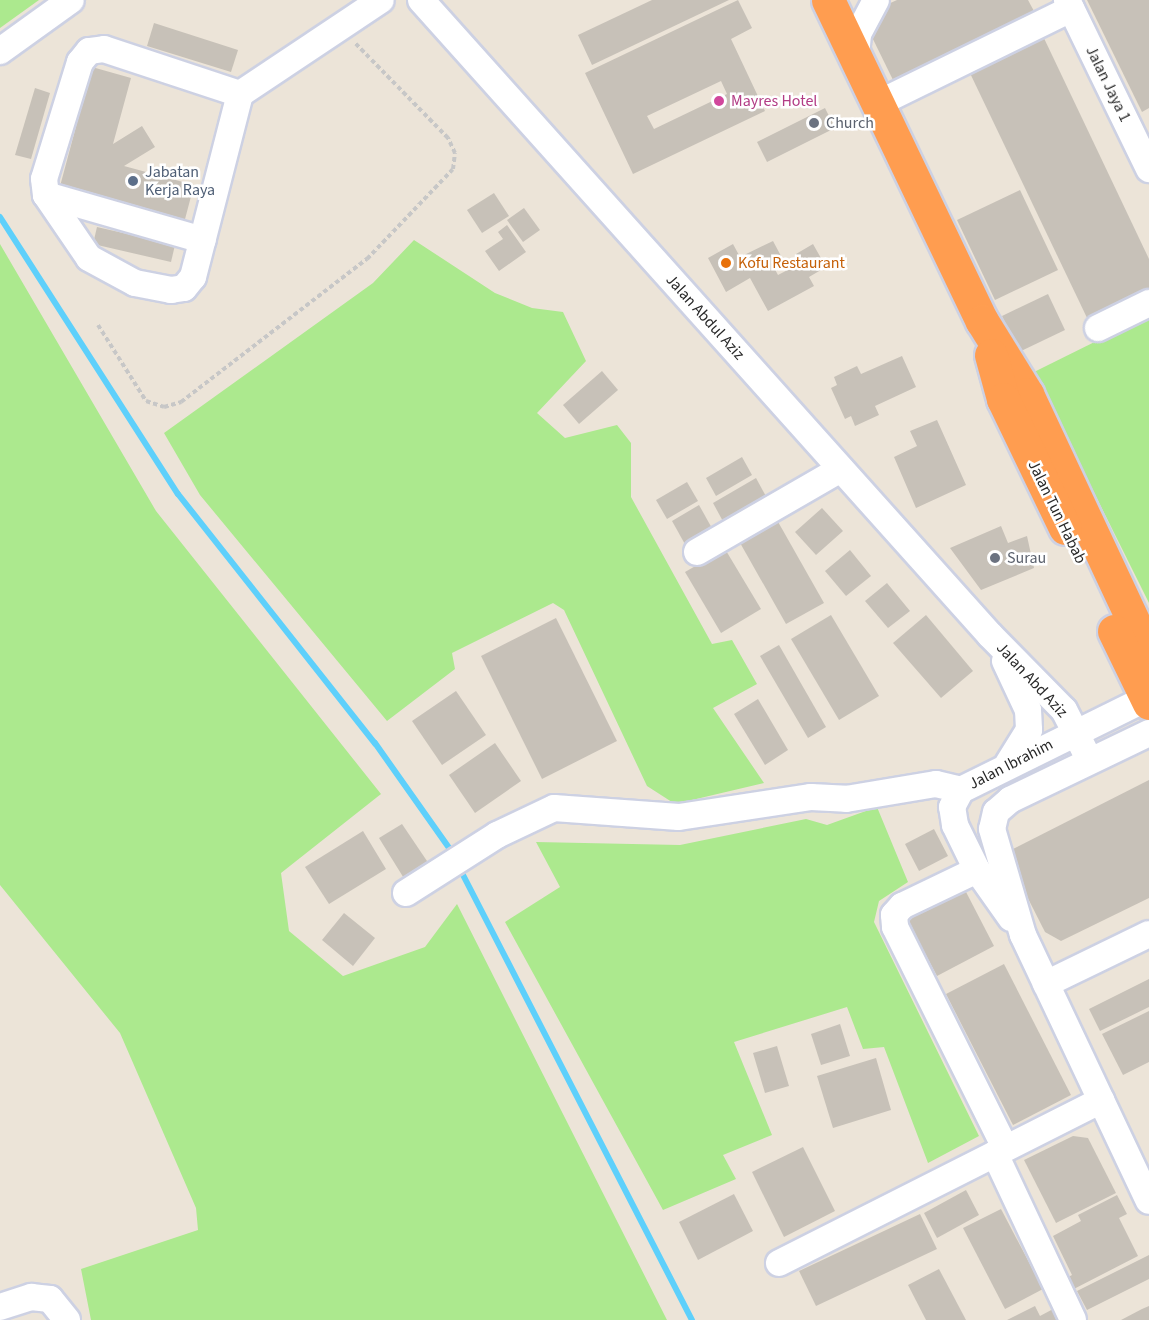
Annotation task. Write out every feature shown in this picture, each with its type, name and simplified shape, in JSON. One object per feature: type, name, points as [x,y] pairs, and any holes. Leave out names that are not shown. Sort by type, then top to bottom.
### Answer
[{"type":"highway","name":"Jalan Tun Habab","points":[[828,0],[982,321],[1027,394],[1149,654]]},
{"type":"highway","name":"Jalan Tun Habab","points":[[982,321],[1003,399],[1148,700]]},
{"type":"highway","points":[[1093,534],[1149,616]]},
{"type":"street","points":[[0,51],[71,0]]},
{"type":"street","points":[[240,94],[104,49],[89,51],[80,62],[44,179],[46,195],[88,258],[135,283],[171,290],[184,288],[193,277],[240,94],[381,0]]},
{"type":"street","name":"Jalan Abdul Aziz","points":[[421,0],[990,635]]},
{"type":"street","points":[[856,57],[858,34],[876,0]]},
{"type":"street","points":[[879,104],[1069,4]]},
{"type":"street","name":"Jalan Jaya 1","points":[[1069,4],[1140,126],[1149,168]]},
{"type":"street","points":[[46,195],[202,240]]},
{"type":"street","points":[[1098,328],[1149,303]]},
{"type":"street","points":[[697,552],[841,469]]},
{"type":"street","name":"Jalan Abd Aziz","points":[[990,635],[1064,710],[1090,761]]},
{"type":"street","name":"Jalan Abd Aziz","points":[[990,635],[1028,710],[1029,730],[1007,764]]},
{"type":"street","name":"Jalan Ibrahim","points":[[1023,935],[977,870],[955,825],[952,807],[961,790],[1007,764],[1148,700]]},
{"type":"street","name":"Jalan Ibrahim","points":[[1149,733],[1010,800],[996,812],[992,829],[1023,935],[1149,1201]]},
{"type":"street","points":[[406,893],[497,835],[554,808],[679,817],[811,797],[846,799],[936,784],[961,790]]},
{"type":"street","points":[[977,870],[902,906],[894,915],[895,927],[1000,1151],[1073,1320]]},
{"type":"street","points":[[1046,984],[1149,934]]},
{"type":"street","points":[[779,1263],[1101,1100]]},
{"type":"street","points":[[0,1307],[31,1297],[50,1299],[67,1320]]},
{"type":"path","points":[[98,325],[146,401],[164,407],[181,402],[367,259],[453,169],[455,153],[448,138],[339,27]]},
{"type":"green space","points":[[0,0],[39,0],[0,28]]},
{"type":"green space","points":[[414,240],[495,293],[532,308],[563,312],[586,361],[537,413],[565,438],[617,425],[631,443],[631,497],[712,644],[732,640],[757,684],[713,708],[764,783],[675,804],[647,786],[564,610],[553,603],[452,653],[455,669],[387,721],[200,495],[164,433],[373,283]]},
{"type":"green space","points":[[0,244],[156,511],[381,794],[281,873],[289,931],[343,976],[425,947],[457,904],[667,1320],[91,1320],[81,1269],[198,1230],[196,1208],[120,1033],[0,885]]},
{"type":"green space","points":[[1149,315],[1149,603],[1034,372]]},
{"type":"green space","points":[[877,807],[908,882],[879,901],[874,922],[979,1136],[928,1163],[884,1047],[863,1049],[847,1007],[734,1042],[772,1135],[723,1155],[736,1179],[663,1210],[505,922],[560,887],[536,842],[680,845],[806,819],[827,825]]},
{"type":"building","points":[[652,0],[729,0],[592,65],[578,35]]},
{"type":"building","points":[[738,0],[752,28],[731,39],[765,111],[633,174],[585,73]],"holes":[[[721,81],[727,94],[654,129],[647,116]]]},
{"type":"building","points":[[897,0],[1028,0],[1035,13],[894,82],[868,29],[886,5]]},
{"type":"building","points":[[1087,0],[1149,0],[1149,108],[1142,112]]},
{"type":"building","points":[[154,23],[238,50],[231,72],[147,46]]},
{"type":"building","points":[[1042,34],[1149,259],[1149,293],[1089,322],[968,69]]},
{"type":"building","points":[[92,67],[131,78],[113,144],[142,126],[155,147],[124,166],[194,185],[184,223],[59,190]]},
{"type":"building","points":[[35,88],[50,93],[31,159],[15,155]]},
{"type":"building","points":[[825,108],[835,128],[767,162],[757,142]]},
{"type":"building","points":[[1020,190],[1058,270],[995,300],[957,220]]},
{"type":"building","points":[[494,193],[509,216],[482,233],[467,210]]},
{"type":"building","points":[[524,208],[540,230],[523,242],[507,220]]},
{"type":"building","points":[[507,225],[526,252],[499,271],[485,251],[503,239],[498,232]]},
{"type":"building","points":[[97,227],[175,245],[171,262],[93,244]]},
{"type":"building","points":[[773,241],[781,256],[771,262],[778,275],[801,263],[796,254],[813,244],[826,267],[809,277],[814,286],[768,311],[750,278],[726,292],[708,258],[733,244],[740,257]]},
{"type":"building","points":[[1048,294],[1065,330],[1019,352],[1002,316]]},
{"type":"building","points":[[902,356],[916,387],[875,406],[879,415],[855,426],[851,416],[845,419],[831,388],[837,385],[834,377],[857,366],[861,374]]},
{"type":"building","points":[[602,371],[618,390],[579,424],[563,405]]},
{"type":"building","points":[[937,420],[966,485],[916,508],[894,457],[917,446],[910,431]]},
{"type":"building","points":[[742,457],[752,475],[716,496],[706,478]]},
{"type":"building","points":[[756,478],[768,500],[725,525],[713,503]]},
{"type":"building","points":[[687,482],[698,501],[667,519],[656,500]]},
{"type":"building","points":[[699,505],[713,530],[686,546],[672,521]]},
{"type":"building","points":[[822,508],[843,531],[816,555],[795,532]]},
{"type":"building","points":[[777,520],[824,603],[786,624],[739,541]]},
{"type":"building","name":"Surau","points":[[1001,526],[1008,543],[1027,536],[1034,568],[981,590],[950,548]]},
{"type":"building","points":[[725,549],[761,609],[721,633],[685,572]]},
{"type":"building","points":[[850,550],[871,576],[846,596],[825,571]]},
{"type":"building","points":[[887,583],[910,611],[888,628],[865,601]]},
{"type":"building","points":[[831,615],[879,696],[839,720],[791,639]]},
{"type":"building","points":[[926,615],[973,671],[941,698],[893,643]]},
{"type":"building","points":[[556,618],[617,741],[542,779],[481,656]]},
{"type":"building","points":[[779,645],[826,727],[808,738],[760,656]]},
{"type":"building","points":[[456,691],[486,735],[442,765],[412,721]]},
{"type":"building","points":[[758,699],[788,750],[765,765],[734,714]]},
{"type":"building","points":[[495,743],[521,781],[475,813],[449,775]]},
{"type":"building","points":[[1149,780],[1149,898],[1061,941],[1045,932],[1005,853]]},
{"type":"building","points":[[402,824],[429,864],[405,880],[379,838]]},
{"type":"building","points":[[934,829],[948,856],[919,871],[905,844]]},
{"type":"building","points":[[363,831],[386,869],[329,904],[305,867]]},
{"type":"building","points":[[965,890],[994,946],[937,976],[907,920]]},
{"type":"building","points":[[344,913],[375,938],[353,966],[322,940]]},
{"type":"building","points":[[1004,964],[1071,1095],[1013,1125],[946,994]]},
{"type":"building","points":[[1149,979],[1149,1007],[1100,1031],[1089,1009]]},
{"type":"building","points":[[1149,1011],[1149,1062],[1123,1075],[1102,1034]]},
{"type":"building","points":[[840,1024],[850,1056],[821,1065],[811,1034]]},
{"type":"building","points":[[777,1046],[789,1086],[765,1093],[753,1053]]},
{"type":"building","points":[[876,1058],[891,1110],[833,1128],[817,1076]]},
{"type":"building","points":[[1073,1136],[1088,1138],[1116,1193],[1056,1223],[1024,1160]]},
{"type":"building","points":[[803,1147],[835,1211],[784,1237],[752,1172]]},
{"type":"building","points":[[966,1190],[979,1215],[937,1238],[924,1213]]},
{"type":"building","points":[[734,1194],[753,1231],[698,1260],[679,1222]]},
{"type":"building","points":[[1117,1195],[1127,1214],[1119,1218],[1138,1256],[1068,1292],[1063,1280],[1072,1275],[1053,1236],[1081,1221],[1078,1215]]},
{"type":"building","points":[[1001,1209],[1043,1289],[1005,1309],[963,1228]]},
{"type":"building","points":[[920,1214],[937,1249],[816,1306],[799,1271]]},
{"type":"building","points":[[1149,1255],[1149,1279],[1087,1310],[1077,1291]]},
{"type":"building","points":[[939,1269],[966,1320],[926,1320],[908,1285]]},
{"type":"building","points":[[1035,1306],[1040,1316],[1055,1308],[1061,1320],[1007,1320]]},
{"type":"building","points":[[1149,1306],[1149,1320],[1121,1320],[1142,1309]]},
{"type":"waterway","points":[[0,217],[178,494],[375,743],[449,848]]},
{"type":"waterway","points":[[461,871],[692,1320]]},
{"type":"place","name":"Mayres Hotel","points":[[719,101]]},
{"type":"place","name":"Church","points":[[814,123]]},
{"type":"place","name":"Jabatan Kerja Raya","points":[[133,181]]},
{"type":"place","name":"Kofu Restaurant","points":[[726,263]]},
{"type":"place","name":"Surau","points":[[995,558]]}]
